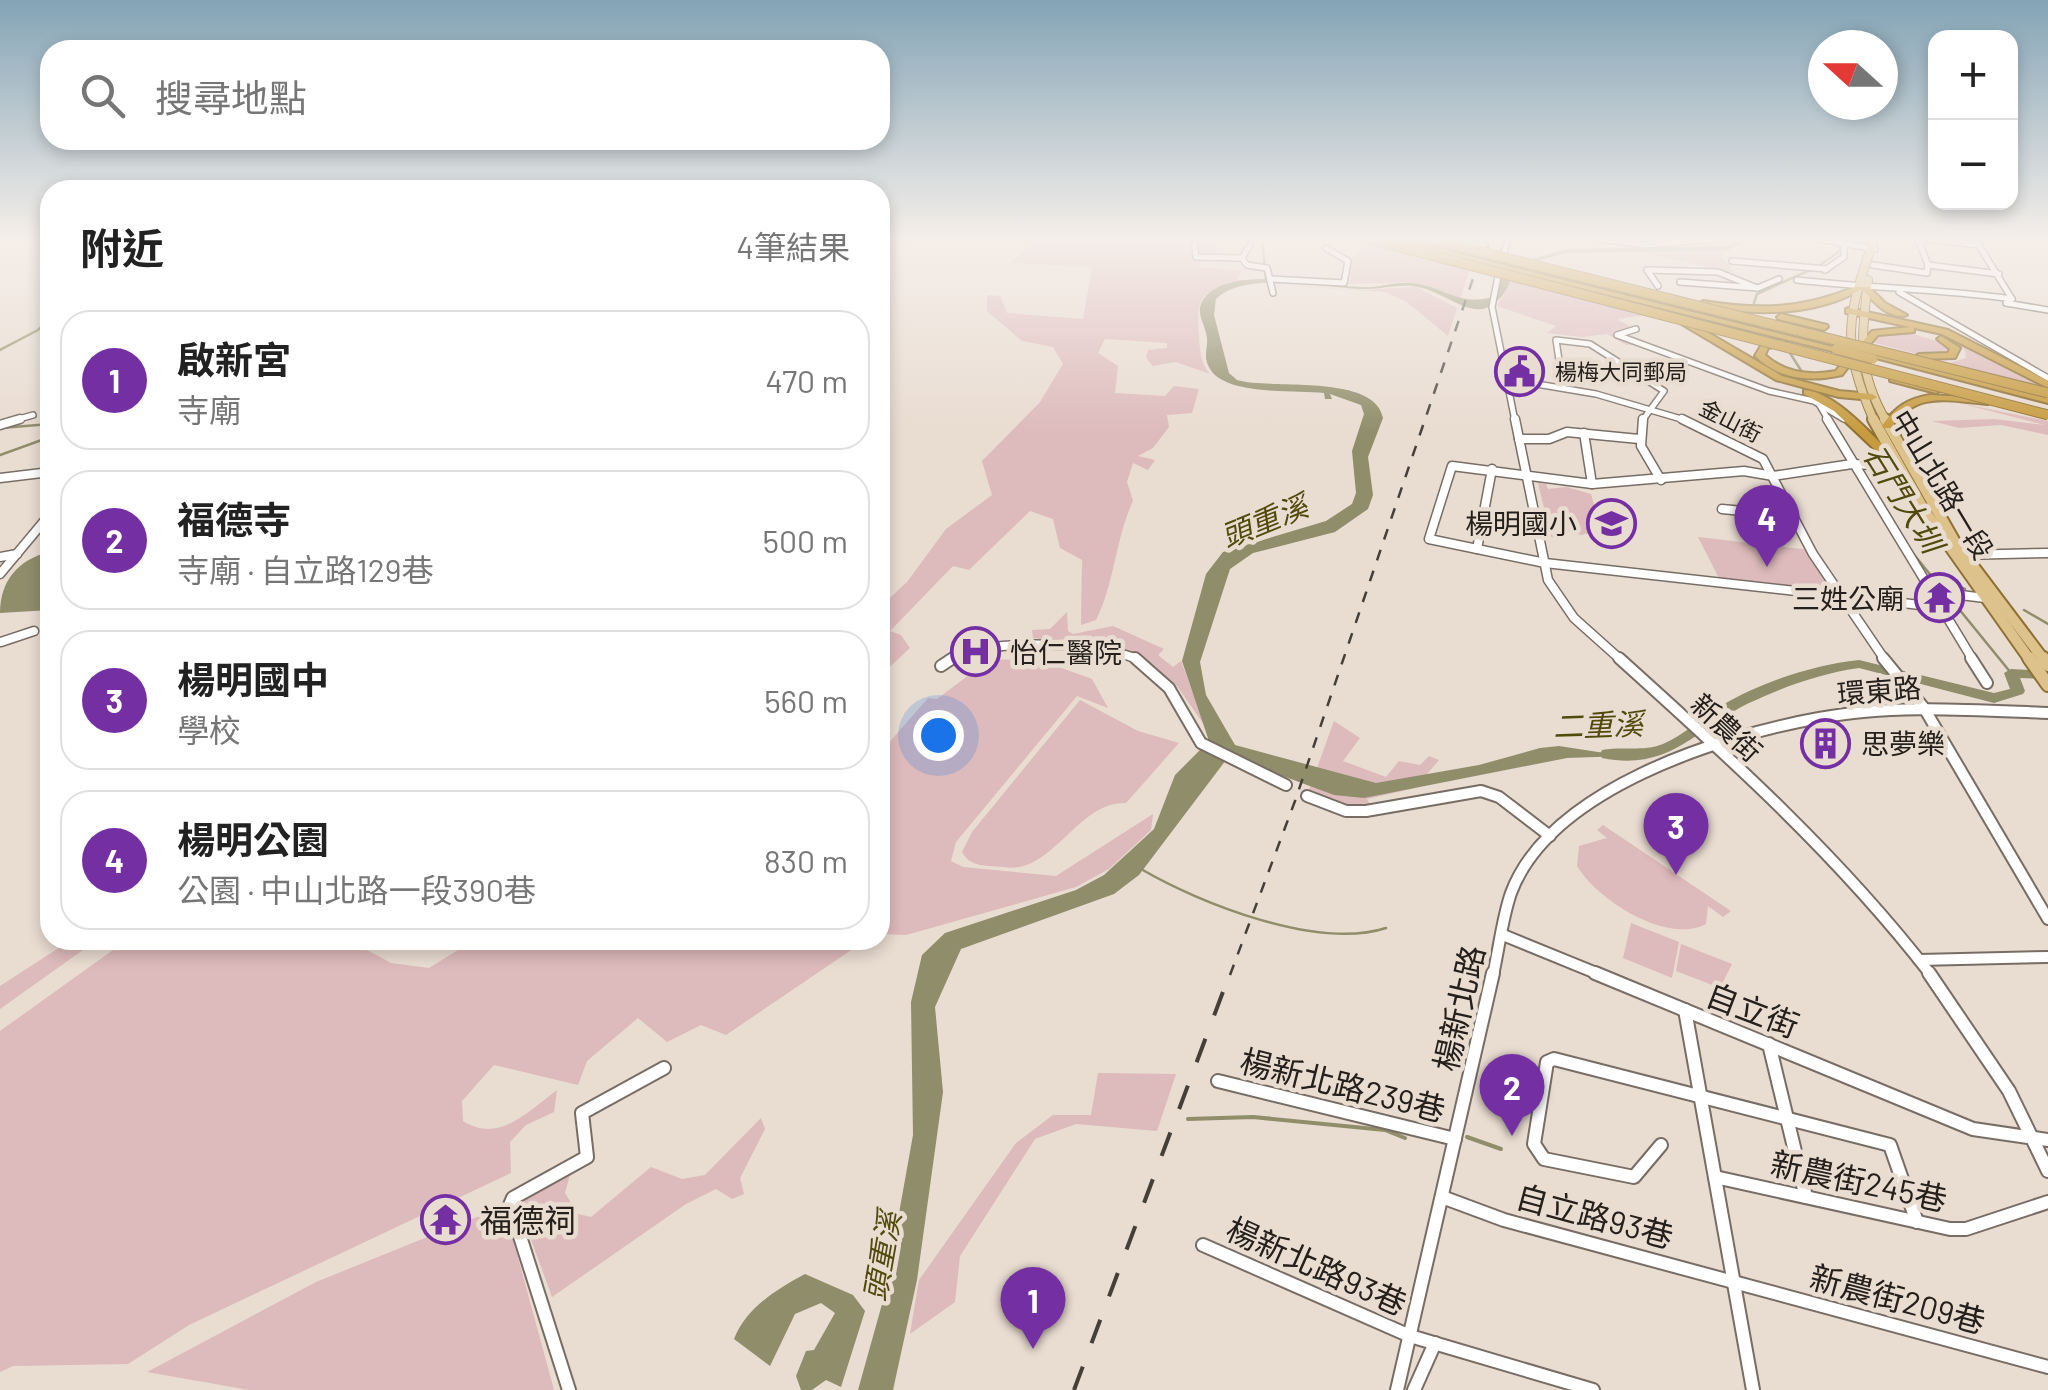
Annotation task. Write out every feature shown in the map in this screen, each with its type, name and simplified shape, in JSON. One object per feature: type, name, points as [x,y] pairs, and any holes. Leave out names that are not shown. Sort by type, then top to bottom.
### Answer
[{"type":"highway","points":[[1631,304],[1686,322],[1780,378],[1810,388],[1867,397]]},
{"type":"highway","points":[[1635,304],[2048,405]]},
{"type":"highway","points":[[1656,304],[1866,353],[2048,405]]},
{"type":"highway","points":[[1666,304],[1836,347]]},
{"type":"highway","points":[[1671,304],[2048,405]]},
{"type":"highway","points":[[1714,304],[1824,327],[1866,353],[1931,360],[1955,353],[1938,337],[1904,328],[1875,332],[1866,353],[1810,388]]},
{"type":"highway","points":[[1758,312],[1827,304]]},
{"type":"highway","points":[[1884,304],[2048,381]]},
{"type":"highway","points":[[1849,311],[1945,332]]},
{"type":"highway","points":[[1894,463],[1862,428],[1760,356],[1765,346],[1783,344],[1818,350],[1894,379],[2002,402]]},
{"type":"highway","points":[[1887,426],[1894,410],[1911,400],[2048,405]]},
{"type":"main road","points":[[1849,311],[1853,304]]},
{"type":"main road","name":"中山北路一段","points":[[1862,304],[1867,397],[1894,463],[1985,598],[2042,666]]},
{"type":"main road","name":"中山北路一段","points":[[1849,311],[1866,353]]},
{"type":"main road","name":"中山北路一段","points":[[1867,397],[1937,512],[2042,666]]},
{"type":"main road","points":[[1924,510],[1937,512]]},
{"type":"main road","points":[[2042,666],[2046,682]]},
{"type":"street","name":"新農街","points":[[1492,304],[1548,580],[1574,618],[1794,819],[1919,960],[1972,1031],[2041,1139],[2048,1172]]},
{"type":"street","points":[[1924,304],[2048,381]]},
{"type":"street","points":[[2016,304],[2048,310]]},
{"type":"street","points":[[1636,328],[1618,334],[1769,391],[1810,388],[1928,591],[1987,682]]},
{"type":"street","points":[[1563,387],[1556,340],[1590,344],[1664,391],[1641,423],[1639,438],[1646,460],[1662,480]]},
{"type":"street","name":"金山街","points":[[1507,379],[1563,387],[1651,408],[1726,437],[1762,459],[1841,596],[1885,662],[1924,708]]},
{"type":"street","points":[[0,425],[34,414]]},
{"type":"street","points":[[1519,439],[1584,433],[1639,438]]},
{"type":"street","points":[[1584,433],[1592,484]]},
{"type":"street","points":[[1894,463],[1855,464],[1773,476],[1744,472],[1592,484],[1452,466],[1430,539],[1545,563],[1938,607]]},
{"type":"street","points":[[1477,549],[1492,470]]},
{"type":"street","points":[[0,478],[40,473]]},
{"type":"street","points":[[1722,509],[1794,516]]},
{"type":"street","points":[[0,574],[40,526]]},
{"type":"street","points":[[1953,554],[2048,553]]},
{"type":"street","points":[[0,557],[17,554]]},
{"type":"street","points":[[1928,591],[1985,598]]},
{"type":"street","points":[[1,642],[34,630]]},
{"type":"street","points":[[941,666],[959,652],[1003,644],[1118,652],[1138,659],[1169,688],[1201,743],[1286,786]]},
{"type":"street","points":[[1924,708],[2048,919]]},
{"type":"street","name":"環東路","points":[[1718,748],[1818,718],[1924,708],[2048,712]]},
{"type":"street","name":"楊新北路","points":[[1397,1390],[1512,890],[1550,836],[1596,796],[1652,768],[1718,748]]},
{"type":"street","points":[[1308,796],[1346,811],[1366,811],[1481,791],[1499,797],[1550,836]]},
{"type":"street","points":[[1503,935],[1686,1010]]},
{"type":"street","points":[[1919,960],[2048,957]]},
{"type":"street","name":"自立街","points":[[1686,1010],[1973,1129],[2041,1139]]},
{"type":"street","name":"自立街","points":[[1686,1010],[1753,1390]]},
{"type":"street","points":[[1769,1044],[1806,1197]]},
{"type":"street","points":[[1661,1145],[1634,1176],[1553,1162],[1538,1154],[1535,1130],[1547,1062],[1554,1059],[1890,1145],[1917,1222]]},
{"type":"street","points":[[569,1390],[510,1205],[513,1198],[586,1157],[582,1112],[616,1088],[630,1087],[664,1068]]},
{"type":"street","name":"楊新北路239巷","points":[[1218,1081],[1455,1139]]},
{"type":"street","name":"新農街245巷","points":[[1715,1177],[1917,1222],[1966,1229],[2048,1202]]},
{"type":"street","name":"自立路93巷","points":[[1442,1197],[1504,1220],[1734,1283]]},
{"type":"street","name":"楊新北路93巷","points":[[1202,1245],[1410,1336],[1593,1390]]},
{"type":"street","name":"新農街209巷","points":[[1734,1283],[2048,1367]]},
{"type":"street","points":[[1414,1390],[1434,1343]]},
{"type":"shaded area","points":[[987,304],[1003,304],[1007,313],[1083,319],[1086,304],[1200,304],[1202,361],[1210,374],[1176,362],[1153,366],[1146,358],[1148,350],[1167,348],[1167,343],[1105,339],[1098,353],[1118,366],[1115,393],[1165,396],[1174,386],[1199,389],[1192,413],[1167,415],[1169,427],[1153,448],[1138,456],[1155,460],[1148,470],[1133,463],[1127,482],[1133,501],[1096,620],[1081,625],[1082,560],[1060,548],[1053,519],[1030,511],[969,570],[953,566],[890,631],[890,598],[907,582],[946,529],[992,495],[982,461],[1040,402],[1063,364],[1053,347],[1022,341],[987,311]]},
{"type":"shaded area","points":[[1215,304],[1214,315],[1229,373],[1237,380],[1342,389],[1361,394],[1376,404],[1383,418],[1368,457],[1373,495],[1368,509],[1335,532],[1253,553],[1230,569],[1200,662],[1206,695],[1235,745],[1376,783],[1479,765],[1540,748],[1559,746],[1624,756],[1567,758],[1364,798],[1334,795],[1229,756],[1139,875],[1114,894],[961,949],[935,1007],[943,1092],[917,1280],[893,1390],[858,1390],[884,1297],[913,1135],[911,1002],[922,955],[945,933],[1076,890],[1104,875],[1154,829],[1175,775],[1209,741],[1182,661],[1206,574],[1223,552],[1326,521],[1352,504],[1356,493],[1352,451],[1364,414],[1361,405],[1330,394],[1332,399],[1325,399],[1324,393],[1244,387],[1217,376],[1206,359],[1207,338],[1200,306]]},
{"type":"shaded area","points":[[1409,304],[1449,304],[1457,308],[1448,336]]},
{"type":"shaded area","points":[[1458,304],[1492,304],[1477,309]]},
{"type":"shaded area","points":[[1606,304],[1646,315],[1617,319],[1631,327],[1611,333],[1640,345],[1626,345],[1607,334],[1582,337],[1547,333],[1556,326],[1497,306]]},
{"type":"shaded area","points":[[1904,331],[1946,344],[1949,354],[1932,358],[1871,342],[1879,335]]},
{"type":"shaded area","points":[[1953,343],[2048,390],[1950,363],[1966,358],[1965,350]]},
{"type":"shaded area","points":[[1959,403],[2048,421],[2048,435],[2001,425],[1959,428],[1932,421],[1994,419],[2045,425]]},
{"type":"shaded area","points":[[1538,483],[1546,484],[1548,489],[1566,487],[1591,494],[1601,530],[1581,535],[1558,528],[1560,538],[1551,537]]},
{"type":"shaded area","points":[[1698,537],[1810,550],[1841,596],[1722,584]]},
{"type":"shaded area","points":[[39,555],[40,611],[0,613],[7,581],[20,566]]},
{"type":"shaded area","points":[[1067,612],[1068,631],[1073,634],[1113,626],[1164,649],[1158,655],[1173,667],[1181,661],[1205,726],[1177,686],[1133,652],[1033,638],[1032,630],[1050,629]]},
{"type":"shaded area","points":[[890,631],[901,635],[910,648],[890,667]]},
{"type":"shaded area","points":[[990,659],[1042,661],[1092,679],[1108,708],[1077,696],[956,842],[951,861],[963,867],[1056,876],[1153,814],[1151,830],[1109,869],[1076,887],[906,935],[890,934],[890,741],[928,698],[937,699]]},
{"type":"shaded area","points":[[1080,700],[1138,731],[1179,743],[1126,803],[1097,811],[1035,861],[1013,868],[970,861],[962,852],[972,832]]},
{"type":"shaded area","points":[[1334,721],[1360,738],[1343,761],[1386,777],[1399,761],[1420,765],[1429,756],[1439,760],[1415,788],[1367,799],[1371,806],[1336,803],[1309,790]]},
{"type":"shaded area","points":[[1603,825],[1731,911],[1723,917],[1708,906],[1706,924],[1673,929],[1635,916],[1617,905],[1577,866],[1579,846],[1607,838],[1597,830]]},
{"type":"shaded area","points":[[1631,923],[1679,942],[1672,978],[1623,958]]},
{"type":"shaded area","points":[[1681,944],[1732,964],[1720,988],[1676,971]]},
{"type":"shaded area","points":[[56,950],[83,950],[0,1009],[0,986]]},
{"type":"shaded area","points":[[113,950],[367,950],[391,963],[429,968],[458,950],[851,950],[726,1035],[701,1025],[667,1042],[638,1018],[587,1061],[578,1085],[494,1065],[462,1101],[463,1121],[476,1127],[489,1129],[512,1122],[557,1090],[554,1112],[526,1125],[510,1142],[511,1173],[189,1325],[128,1364],[13,1366],[0,1372],[0,1031]]},
{"type":"shaded area","points":[[1098,1073],[1176,1074],[1157,1131],[1076,1124],[1035,1139],[960,1256],[955,1302],[910,1334],[919,1280],[1016,1143],[1053,1115],[1091,1115]]},
{"type":"shaded area","points":[[761,1118],[765,1129],[740,1178],[744,1194],[732,1199],[716,1189],[686,1204],[552,1297],[521,1212],[525,1198],[571,1171],[565,1193],[578,1214],[591,1217],[651,1167],[682,1179],[705,1175]]},
{"type":"shaded area","points":[[504,1206],[554,1390],[249,1390],[147,1372],[316,1282]]},
{"type":"shaded area","points":[[805,1274],[853,1295],[865,1311],[841,1387],[826,1380],[812,1390],[801,1390],[796,1376],[806,1351],[814,1350],[835,1313],[821,1303],[795,1314],[770,1366],[734,1339],[754,1309]]},
{"type":"waterway","points":[[0,350],[40,328]]},
{"type":"waterway","name":"石門大圳","points":[[1790,353],[1802,372]]},
{"type":"waterway","points":[[1,428],[40,425]]},
{"type":"waterway","points":[[0,455],[40,441]]},
{"type":"waterway","name":"石門大圳","points":[[1911,551],[1933,578],[1965,589]]},
{"type":"waterway","points":[[1950,598],[2011,673]]},
{"type":"waterway","name":"石門大圳","points":[[2024,610],[2048,624]]},
{"type":"waterway","name":"二重溪","points":[[1607,754],[1632,755],[1668,747],[1741,701],[1847,665],[1859,664],[1994,698],[2018,691],[2011,673],[2048,675]]},
{"type":"waterway","points":[[1141,869],[1195,896],[1260,920],[1327,933],[1386,928]]},
{"type":"waterway","points":[[1188,1119],[1253,1117],[1385,1130],[1405,1138]]},
{"type":"waterway","points":[[1467,1137],[1501,1149]]},
{"type":"railway","points":[[1230,975],[1295,801],[1464,304]]},
{"type":"railway","points":[[1074,1390],[1230,973]]},
{"type":"place","name":"楊梅大同郵局","points":[[1520,371]]},
{"type":"place","name":"楊明國小","points":[[1612,523]]},
{"type":"place","name":"楊明公園","points":[[1767,567]]},
{"type":"place","name":"三姓公廟","points":[[1939,598]]},
{"type":"place","name":"怡仁醫院","points":[[975,652]]},
{"type":"place","name":"思夢樂","points":[[1826,743]]},
{"type":"place","name":"楊明國中","points":[[1676,875]]},
{"type":"place","name":"福德寺","points":[[1512,1136]]},
{"type":"place","name":"福德祠","points":[[445,1219]]},
{"type":"place","name":"啟新宮","points":[[1033,1349]]},
{"type":"water label","name":"頭重溪","points":[[1264,520]]},
{"type":"water label","name":"頭重溪","points":[[881,1256]]}]
